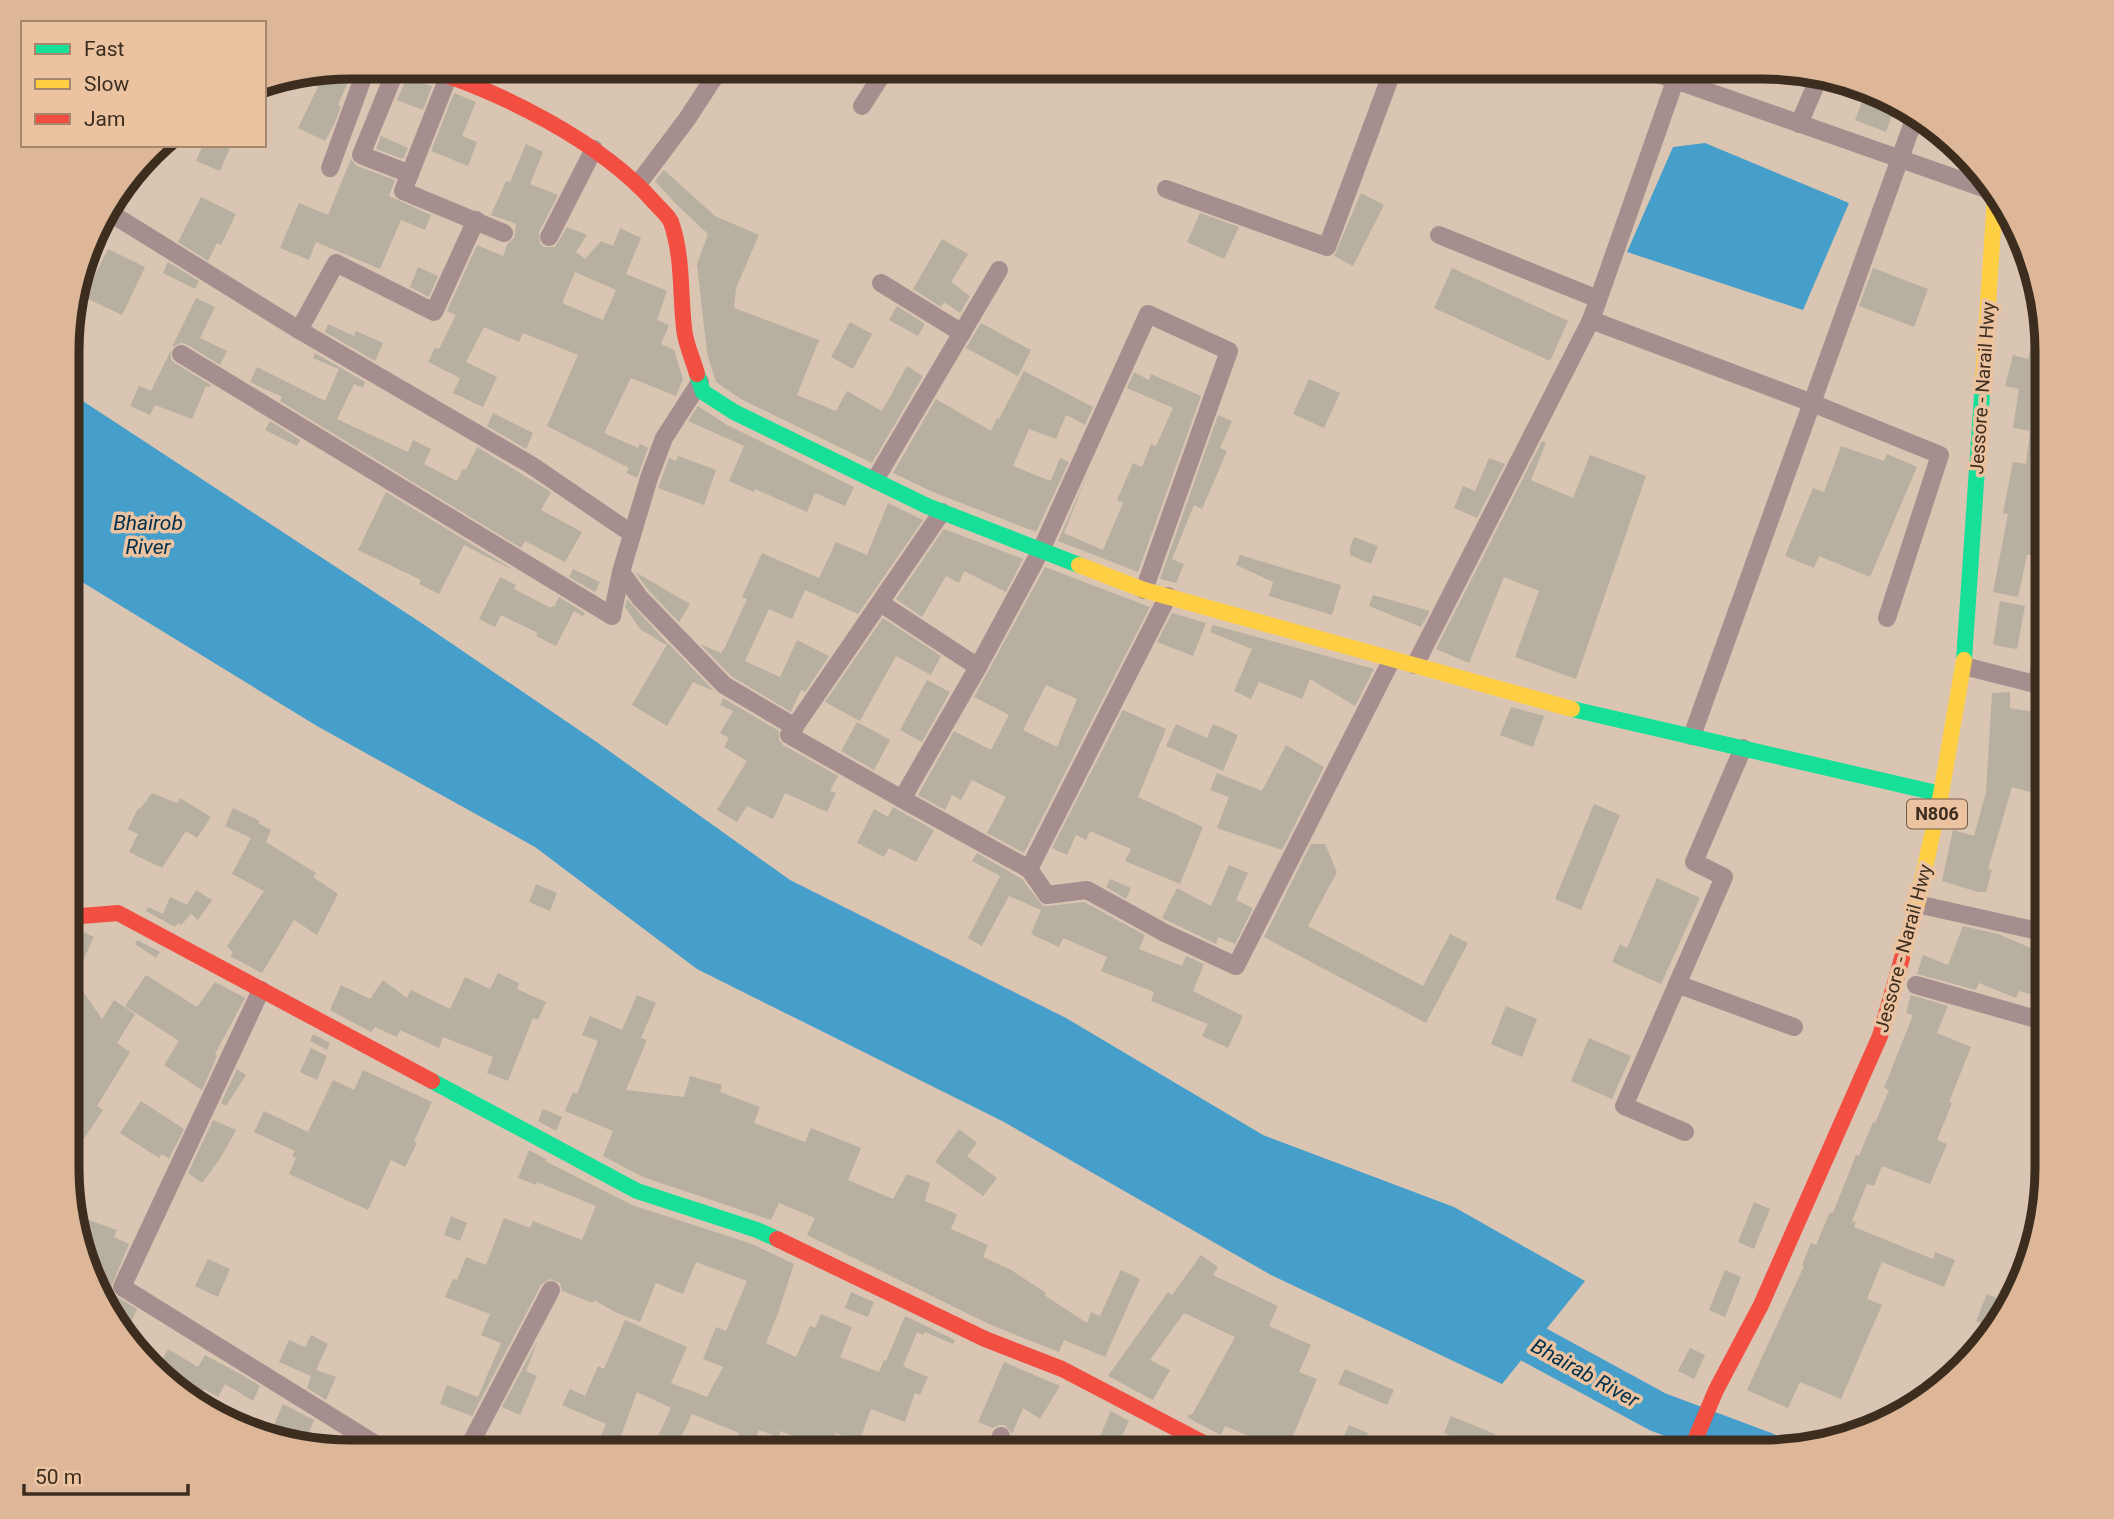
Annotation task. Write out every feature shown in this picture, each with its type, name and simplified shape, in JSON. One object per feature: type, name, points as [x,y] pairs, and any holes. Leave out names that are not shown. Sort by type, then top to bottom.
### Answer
[{"type":"main road","points":[[458,79],[507,100],[594,149],[638,184],[670,220],[681,272],[684,331],[703,392],[734,412],[874,480],[942,512],[1144,590],[1574,709],[1941,794]]},
{"type":"main road","name":"Jessore - Narail Hwy","points":[[1695,1440],[1716,1390],[1761,1305],[1880,1036],[1917,904],[1941,794],[1964,666],[1994,208]]},
{"type":"main road","points":[[79,916],[117,914],[637,1191],[757,1230],[985,1339],[1062,1370],[1198,1440]]},
{"type":"street","points":[[330,169],[362,79]]},
{"type":"street","points":[[392,79],[361,155],[410,174]]},
{"type":"street","points":[[447,79],[403,191],[504,233]]},
{"type":"street","points":[[638,184],[713,79]]},
{"type":"street","points":[[862,106],[879,79]]},
{"type":"street","points":[[1166,189],[1327,247],[1390,79]]},
{"type":"street","points":[[1670,79],[1980,187]]},
{"type":"street","points":[[1415,665],[1591,320],[1675,81]]},
{"type":"street","points":[[1799,124],[1816,84]]},
{"type":"street","points":[[1692,736],[1912,124]]},
{"type":"street","points":[[549,237],[594,149]]},
{"type":"street","points":[[115,216],[299,330],[531,465],[625,529]]},
{"type":"street","points":[[299,330],[336,263],[435,312],[476,220]]},
{"type":"street","points":[[1439,234],[1598,299]]},
{"type":"street","points":[[874,480],[999,270]]},
{"type":"street","points":[[881,282],[962,332]]},
{"type":"street","points":[[902,799],[1041,550],[1148,314],[1229,351],[1144,590]]},
{"type":"street","points":[[1591,320],[1812,403],[1940,455],[1887,618]]},
{"type":"street","points":[[181,354],[612,616],[621,572],[649,478],[664,439],[700,382]]},
{"type":"street","points":[[942,512],[789,735],[1029,869],[1047,894],[1087,890],[1165,933],[1236,966],[1389,665]]},
{"type":"street","points":[[621,572],[640,598],[724,685],[795,727]]},
{"type":"street","points":[[1029,869],[1168,596]]},
{"type":"street","points":[[888,608],[978,667]]},
{"type":"street","points":[[1964,666],[2035,684]]},
{"type":"street","points":[[1685,1132],[1624,1106],[1724,877],[1694,862],[1743,748]]},
{"type":"street","points":[[1917,904],[2035,930]]},
{"type":"street","points":[[1677,984],[1794,1027]]},
{"type":"street","points":[[1916,985],[2035,1020]]},
{"type":"street","points":[[261,990],[122,1287],[369,1440]]},
{"type":"street","points":[[472,1440],[551,1290]]},
{"type":"water","points":[[1705,143],[1849,203],[1803,310],[1627,252],[1673,147]]},
{"type":"water","name":"Bhairob River","points":[[79,399],[423,624],[598,743],[790,880],[1066,1018],[1263,1135],[1454,1207],[1585,1281],[1502,1384],[1271,1275],[1004,1122],[697,969],[535,847],[317,726],[79,580]]},
{"type":"building","points":[[349,79],[338,105],[341,106],[336,120],[325,141],[298,128],[318,87],[314,84],[316,81]]},
{"type":"building","points":[[406,79],[415,79],[432,86],[423,110],[397,100]]},
{"type":"building","points":[[454,93],[476,102],[462,136],[477,142],[468,166],[431,151]]},
{"type":"building","points":[[1863,98],[1893,112],[1886,132],[1855,120]]},
{"type":"building","points":[[381,136],[408,148],[403,159],[376,149]]},
{"type":"building","points":[[526,144],[543,152],[530,184],[558,195],[539,232],[540,244],[544,247],[555,247],[567,227],[587,235],[576,252],[585,259],[601,241],[613,246],[620,228],[641,238],[626,274],[667,291],[657,320],[669,325],[661,344],[674,350],[683,379],[676,396],[631,378],[604,433],[638,448],[640,444],[648,448],[637,478],[626,473],[629,468],[547,426],[578,355],[523,333],[519,342],[484,327],[466,362],[497,377],[483,407],[453,393],[460,378],[428,362],[435,348],[439,349],[456,315],[447,311],[477,245],[503,256],[508,243],[514,238],[516,224],[491,215],[506,181],[510,182]],"holes":[[[575,272],[616,290],[603,320],[562,303]]]},
{"type":"building","points":[[202,147],[230,147],[220,171],[196,161]]},
{"type":"building","points":[[351,159],[357,166],[395,180],[389,196],[431,215],[425,230],[401,220],[380,269],[316,242],[309,260],[280,248],[299,203],[328,215]]},
{"type":"building","points":[[664,170],[715,216],[759,235],[736,288],[734,308],[819,340],[797,395],[836,411],[847,391],[882,411],[907,366],[923,376],[872,463],[741,399],[716,382],[707,353],[697,264],[708,234],[655,181]]},
{"type":"building","points":[[1361,193],[1384,205],[1353,266],[1334,256]]},
{"type":"building","points":[[201,197],[236,214],[221,245],[217,243],[208,261],[178,242]]},
{"type":"building","points":[[1200,213],[1239,227],[1224,259],[1187,242]]},
{"type":"building","points":[[942,239],[968,254],[951,282],[970,296],[960,313],[944,302],[941,307],[913,289]]},
{"type":"building","points":[[108,249],[145,267],[122,315],[84,296]]},
{"type":"building","points":[[168,262],[199,281],[195,289],[163,273]]},
{"type":"building","points":[[418,267],[438,276],[429,297],[410,287]]},
{"type":"building","points":[[1452,268],[1568,321],[1550,361],[1434,308]]},
{"type":"building","points":[[1873,268],[1928,289],[1914,327],[1859,306]]},
{"type":"building","points":[[196,298],[215,307],[200,338],[227,351],[220,365],[186,344],[172,347]]},
{"type":"building","points":[[897,306],[925,324],[918,336],[889,320]]},
{"type":"building","points":[[850,322],[872,334],[853,369],[831,357]]},
{"type":"building","points":[[981,323],[1031,350],[1018,376],[966,348]]},
{"type":"building","points":[[328,324],[354,336],[356,331],[383,343],[375,361],[325,332]]},
{"type":"building","points":[[2035,330],[2035,537],[2032,555],[2027,555],[2018,597],[1993,592],[2008,514],[2003,513],[2013,462],[2026,464],[2030,431],[2013,428],[2019,389],[2005,386],[2013,355],[2028,359]]},
{"type":"building","points":[[171,350],[171,359],[175,363],[211,385],[206,386],[192,419],[155,405],[150,415],[130,406],[139,386],[151,391]]},
{"type":"building","points":[[315,353],[365,382],[363,388],[354,384],[337,419],[408,452],[413,440],[431,449],[424,464],[457,481],[463,469],[466,470],[477,447],[551,492],[541,510],[582,532],[565,562],[525,541],[521,548],[280,401],[282,397],[250,382],[257,367],[325,401],[339,369],[313,358]]},
{"type":"building","points":[[1024,371],[1093,407],[1085,425],[1066,415],[1056,439],[1029,429],[1013,466],[1051,480],[1060,458],[1069,462],[1036,532],[933,492],[893,473],[936,399],[991,431]]},
{"type":"building","points":[[1134,372],[1149,380],[1151,374],[1201,396],[1138,572],[1058,541],[1089,471],[1064,533],[1103,550],[1123,503],[1117,500],[1133,463],[1142,467],[1151,444],[1156,446],[1173,408],[1127,388]]},
{"type":"building","points":[[1309,379],[1340,393],[1324,428],[1293,414]]},
{"type":"building","points":[[698,406],[727,425],[854,487],[845,506],[815,493],[807,512],[755,489],[754,492],[729,481],[744,446],[688,421]]},
{"type":"building","points":[[493,413],[533,433],[526,449],[487,426]]},
{"type":"building","points":[[1218,415],[1232,421],[1220,448],[1227,451],[1202,509],[1194,505],[1172,559],[1184,564],[1176,583],[1160,579]]},
{"type":"building","points":[[270,421],[300,440],[297,446],[265,430]]},
{"type":"building","points":[[1542,441],[1546,443],[1531,480],[1573,498],[1590,455],[1646,476],[1576,679],[1515,657],[1539,591],[1504,577],[1469,663],[1436,649]]},
{"type":"building","points":[[1841,446],[1884,461],[1887,454],[1917,467],[1870,577],[1819,556],[1814,568],[1785,556],[1813,488],[1824,492]]},
{"type":"building","points":[[678,456],[716,470],[704,505],[658,488],[669,458],[676,461]]},
{"type":"building","points":[[1489,458],[1505,464],[1477,518],[1454,508],[1463,486],[1475,491]]},
{"type":"building","points":[[386,492],[511,569],[464,545],[439,594],[419,584],[421,580],[358,550]]},
{"type":"building","points":[[888,503],[923,520],[858,614],[805,590],[792,619],[769,609],[745,661],[780,677],[797,640],[829,656],[805,692],[801,690],[791,712],[731,676],[700,644],[721,653],[747,599],[742,597],[762,553],[819,578],[836,542],[867,555]]},
{"type":"building","points":[[944,529],[1023,559],[1006,592],[964,571],[959,583],[946,576],[922,617],[896,599]]},
{"type":"building","points":[[1354,537],[1378,546],[1371,564],[1350,555]]},
{"type":"building","points":[[1240,555],[1341,585],[1332,615],[1269,596],[1273,582],[1236,565]]},
{"type":"building","points":[[1045,567],[1150,607],[1024,853],[987,833],[1006,797],[972,780],[961,800],[952,795],[945,810],[918,795],[954,731],[991,750],[1009,715],[974,697]],"holes":[[[1046,685],[1077,699],[1057,747],[1023,730]]]},
{"type":"building","points":[[573,569],[600,582],[595,592],[569,577]]},
{"type":"building","points":[[635,572],[690,604],[679,622],[649,591]]},
{"type":"building","points":[[500,577],[516,585],[514,589],[551,608],[559,597],[585,613],[583,616],[574,611],[556,646],[536,636],[538,633],[501,615],[495,627],[479,619]]},
{"type":"building","points":[[1373,595],[1430,611],[1421,627],[1369,606]]},
{"type":"building","points":[[627,599],[666,645],[640,629],[625,607]]},
{"type":"building","points":[[2000,601],[2025,606],[2017,649],[1993,645]]},
{"type":"building","points":[[1172,613],[1206,623],[1193,656],[1157,642]]},
{"type":"building","points":[[883,618],[941,656],[931,675],[896,656],[860,721],[825,702]]},
{"type":"building","points":[[1213,625],[1374,669],[1355,706],[1310,679],[1302,699],[1259,682],[1251,699],[1234,691],[1252,649],[1210,632]]},
{"type":"building","points":[[668,643],[714,691],[693,682],[667,726],[632,705]]},
{"type":"building","points":[[927,680],[950,692],[922,742],[900,730]]},
{"type":"building","points":[[2010,692],[2010,708],[2035,712],[2035,794],[2012,787],[1988,869],[1992,870],[1986,892],[1978,892],[1942,881],[1953,830],[1974,836],[1986,792],[1992,693]]},
{"type":"building","points":[[723,698],[779,731],[779,740],[783,745],[838,776],[830,791],[836,793],[827,812],[785,793],[773,819],[747,806],[737,822],[717,810],[747,761],[724,747],[729,738],[720,733],[733,711],[720,705]]},
{"type":"building","points":[[1511,707],[1544,716],[1533,747],[1500,735]]},
{"type":"building","points":[[1123,710],[1166,729],[1138,797],[1203,827],[1180,884],[1125,861],[1131,849],[1090,831],[1086,840],[1076,835],[1067,855],[1052,848]]},
{"type":"building","points":[[857,722],[890,740],[874,770],[841,751]]},
{"type":"building","points":[[1176,724],[1207,738],[1213,724],[1238,735],[1223,771],[1166,746]]},
{"type":"building","points":[[1286,745],[1324,767],[1282,850],[1217,828],[1229,797],[1210,790],[1217,773],[1262,791]]},
{"type":"building","points":[[152,793],[177,803],[180,798],[211,817],[197,838],[186,831],[162,868],[129,852],[138,834],[128,829],[138,808],[140,809]]},
{"type":"building","points":[[1594,804],[1620,815],[1581,910],[1555,899]]},
{"type":"building","points":[[893,807],[934,830],[916,862],[889,848],[884,857],[857,843],[874,809],[888,817]]},
{"type":"building","points":[[233,808],[260,821],[258,823],[271,830],[266,842],[316,873],[313,877],[338,894],[317,935],[294,920],[262,973],[230,956],[233,952],[227,946],[264,891],[232,874],[251,838],[225,826]]},
{"type":"building","points":[[1311,844],[1325,844],[1337,872],[1308,926],[1423,986],[1450,934],[1468,943],[1426,1023],[1264,937]]},
{"type":"building","points":[[977,853],[1022,879],[1042,905],[1084,902],[1145,935],[1139,949],[1182,966],[1186,956],[1204,964],[1193,991],[1243,1016],[1228,1048],[1202,1036],[1208,1024],[1151,1001],[1154,992],[1101,971],[1107,957],[1063,938],[1059,947],[1031,934],[1041,910],[1009,896],[982,946],[968,938],[1000,876],[972,861]]},
{"type":"building","points":[[1229,865],[1248,873],[1236,900],[1253,908],[1235,944],[1218,937],[1216,944],[1162,918],[1177,888],[1211,906]]},
{"type":"building","points":[[1657,878],[1700,898],[1661,984],[1612,962],[1620,944],[1627,948]]},
{"type":"building","points":[[1110,879],[1131,888],[1126,899],[1106,887]]},
{"type":"building","points":[[536,884],[557,893],[550,911],[529,902]]},
{"type":"building","points":[[196,890],[212,900],[198,920],[191,914],[181,925],[178,923],[175,927],[146,911],[148,907],[163,914],[170,897],[187,905]]},
{"type":"building","points":[[1963,926],[1998,934],[2035,950],[2035,996],[2019,991],[2016,998],[1979,983],[1976,990],[1917,974],[1923,955],[1948,965]]},
{"type":"building","points":[[79,931],[94,937],[82,963],[79,962]]},
{"type":"building","points":[[137,940],[160,952],[156,958],[135,944]]},
{"type":"building","points":[[498,973],[519,983],[517,989],[546,1002],[538,1020],[533,1018],[508,1081],[487,1073],[493,1057],[443,1037],[439,1048],[400,1030],[397,1037],[375,1027],[371,1032],[330,1010],[341,985],[370,999],[383,980],[407,998],[411,990],[450,1009],[465,977],[490,989]]},
{"type":"building","points":[[146,975],[197,1007],[215,982],[245,998],[215,1054],[217,1056],[202,1090],[164,1065],[179,1041],[125,1006]]},
{"type":"building","points":[[79,986],[102,1019],[114,1000],[135,1014],[117,1043],[130,1052],[97,1106],[103,1110],[80,1145]]},
{"type":"building","points":[[637,995],[656,1003],[641,1038],[647,1040],[626,1090],[684,1097],[690,1076],[722,1085],[720,1092],[760,1107],[754,1123],[805,1142],[811,1128],[861,1148],[848,1180],[893,1199],[907,1174],[930,1183],[925,1201],[957,1214],[951,1229],[988,1245],[983,1257],[1011,1270],[1087,1323],[1091,1312],[1100,1316],[1121,1270],[1140,1279],[1105,1357],[1064,1340],[1059,1352],[991,1325],[807,1235],[815,1218],[779,1203],[771,1220],[643,1177],[603,1156],[613,1131],[565,1111],[573,1092],[577,1094],[598,1041],[582,1035],[590,1016],[622,1030]]},
{"type":"building","points":[[1911,995],[1948,1006],[1937,1033],[1971,1047],[1937,1140],[1947,1144],[1930,1184],[1882,1166],[1874,1186],[1867,1184],[1852,1221],[1856,1222],[1854,1227],[1933,1259],[1935,1252],[1955,1260],[1944,1287],[1882,1262],[1867,1299],[1882,1305],[1841,1399],[1800,1382],[1788,1408],[1747,1390],[1804,1266],[1802,1265],[1811,1243],[1816,1245],[1830,1212],[1833,1213],[1856,1155],[1859,1156],[1889,1090],[1884,1088],[1913,1015],[1906,1013]]},
{"type":"building","points":[[1506,1006],[1537,1019],[1522,1057],[1491,1044]]},
{"type":"building","points":[[313,1034],[330,1043],[327,1050],[310,1041]]},
{"type":"building","points":[[1589,1038],[1631,1056],[1612,1099],[1571,1081]]},
{"type":"building","points":[[311,1048],[327,1056],[317,1080],[300,1072]]},
{"type":"building","points":[[237,1069],[246,1075],[226,1106],[221,1103]]},
{"type":"building","points":[[363,1070],[432,1102],[405,1167],[391,1160],[368,1210],[289,1174],[296,1158],[292,1156],[295,1151],[254,1132],[264,1111],[308,1132],[333,1080],[354,1090]]},
{"type":"building","points":[[141,1101],[184,1129],[169,1159],[162,1154],[159,1158],[120,1133]]},
{"type":"building","points":[[543,1109],[562,1117],[556,1131],[538,1121]]},
{"type":"building","points":[[213,1120],[236,1130],[220,1159],[202,1183],[188,1173]]},
{"type":"building","points":[[959,1129],[977,1143],[967,1156],[997,1178],[983,1196],[935,1162]]},
{"type":"building","points":[[529,1150],[546,1159],[545,1161],[632,1205],[752,1244],[794,1264],[766,1343],[796,1357],[810,1326],[815,1328],[821,1314],[852,1327],[840,1357],[879,1372],[905,1316],[955,1340],[953,1344],[925,1332],[923,1335],[917,1332],[903,1366],[928,1377],[920,1395],[915,1393],[905,1422],[871,1409],[860,1440],[836,1433],[833,1440],[804,1440],[781,1431],[778,1437],[759,1430],[755,1440],[740,1440],[737,1439],[739,1433],[692,1414],[680,1440],[656,1440],[671,1408],[637,1392],[619,1440],[599,1440],[606,1424],[562,1405],[570,1389],[585,1396],[598,1366],[604,1369],[625,1320],[687,1347],[671,1383],[707,1397],[723,1367],[703,1359],[716,1327],[726,1331],[747,1281],[696,1262],[683,1294],[656,1283],[640,1322],[594,1300],[593,1303],[562,1291],[560,1283],[550,1279],[541,1285],[472,1416],[440,1404],[447,1385],[478,1397],[501,1343],[481,1335],[490,1314],[445,1297],[453,1279],[457,1280],[466,1257],[486,1265],[504,1218],[530,1228],[533,1221],[582,1240],[596,1206],[537,1182],[536,1185],[518,1178]]},
{"type":"building","points":[[1754,1202],[1770,1209],[1754,1249],[1738,1242]]},
{"type":"building","points":[[451,1216],[467,1223],[460,1241],[444,1235]]},
{"type":"building","points":[[84,1218],[117,1230],[114,1237],[129,1244],[111,1287],[116,1296],[137,1309],[129,1325],[115,1304],[102,1278],[103,1275],[100,1274],[93,1255]]},
{"type":"building","points":[[1201,1255],[1218,1267],[1213,1275],[1278,1306],[1269,1326],[1311,1345],[1299,1372],[1317,1379],[1291,1440],[1258,1440],[1225,1426],[1221,1435],[1188,1418],[1235,1337],[1184,1313],[1150,1360],[1170,1370],[1153,1400],[1108,1376],[1168,1292],[1172,1295]]},
{"type":"building","points":[[208,1259],[230,1269],[218,1297],[195,1286]]},
{"type":"building","points":[[1725,1270],[1741,1277],[1725,1317],[1709,1310]]},
{"type":"building","points":[[851,1292],[874,1302],[868,1317],[845,1308]]},
{"type":"building","points":[[1987,1294],[2001,1300],[1985,1325],[1976,1321]]},
{"type":"building","points":[[311,1335],[328,1344],[316,1370],[336,1377],[326,1400],[307,1388],[311,1376],[279,1362],[289,1340],[305,1347]]},
{"type":"building","points":[[538,1340],[526,1371],[537,1376],[520,1415],[502,1407]]},
{"type":"building","points":[[1690,1348],[1705,1355],[1694,1379],[1678,1371]]},
{"type":"building","points":[[168,1349],[198,1367],[205,1355],[260,1386],[253,1401],[225,1384],[218,1397],[204,1389],[202,1392],[173,1374],[161,1362]]},
{"type":"building","points":[[1004,1362],[1060,1386],[1040,1419],[1023,1408],[1012,1434],[1005,1425],[993,1428],[978,1422]]},
{"type":"building","points":[[1345,1369],[1394,1390],[1387,1405],[1338,1384]]},
{"type":"building","points":[[283,1404],[314,1420],[307,1437],[276,1429],[277,1426],[274,1425]]},
{"type":"building","points":[[1111,1411],[1129,1421],[1120,1440],[1098,1440]]},
{"type":"building","points":[[1451,1416],[1495,1434],[1493,1440],[1461,1440],[1444,1433]]},
{"type":"building","points":[[1349,1425],[1368,1433],[1367,1440],[1342,1440]]},
{"type":"waterway","name":"Bhairab River","points":[[1487,1319],[1658,1412],[1733,1440]]},
{"type":"traffic: fast","points":[[697,374],[703,392],[734,412],[927,506],[1079,565]]},
{"type":"traffic: fast","points":[[1964,660],[1983,380]]},
{"type":"traffic: fast","points":[[1572,709],[1941,794]]},
{"type":"traffic: fast","points":[[432,1081],[637,1191],[777,1239]]},
{"type":"traffic: slow","points":[[1983,380],[1994,208]]},
{"type":"traffic: slow","points":[[1079,565],[1144,590],[1572,709]]},
{"type":"traffic: slow","points":[[1902,958],[1941,794],[1964,660]]},
{"type":"traffic: jam","points":[[457,79],[515,104],[577,139],[632,180],[666,214],[678,248],[685,334],[697,374]]},
{"type":"traffic: jam","points":[[79,916],[118,913],[432,1081]]},
{"type":"traffic: jam","points":[[1695,1440],[1716,1390],[1761,1305],[1880,1036],[1902,958]]},
{"type":"traffic: jam","points":[[777,1239],[985,1339],[1062,1369],[1198,1440]]}]
